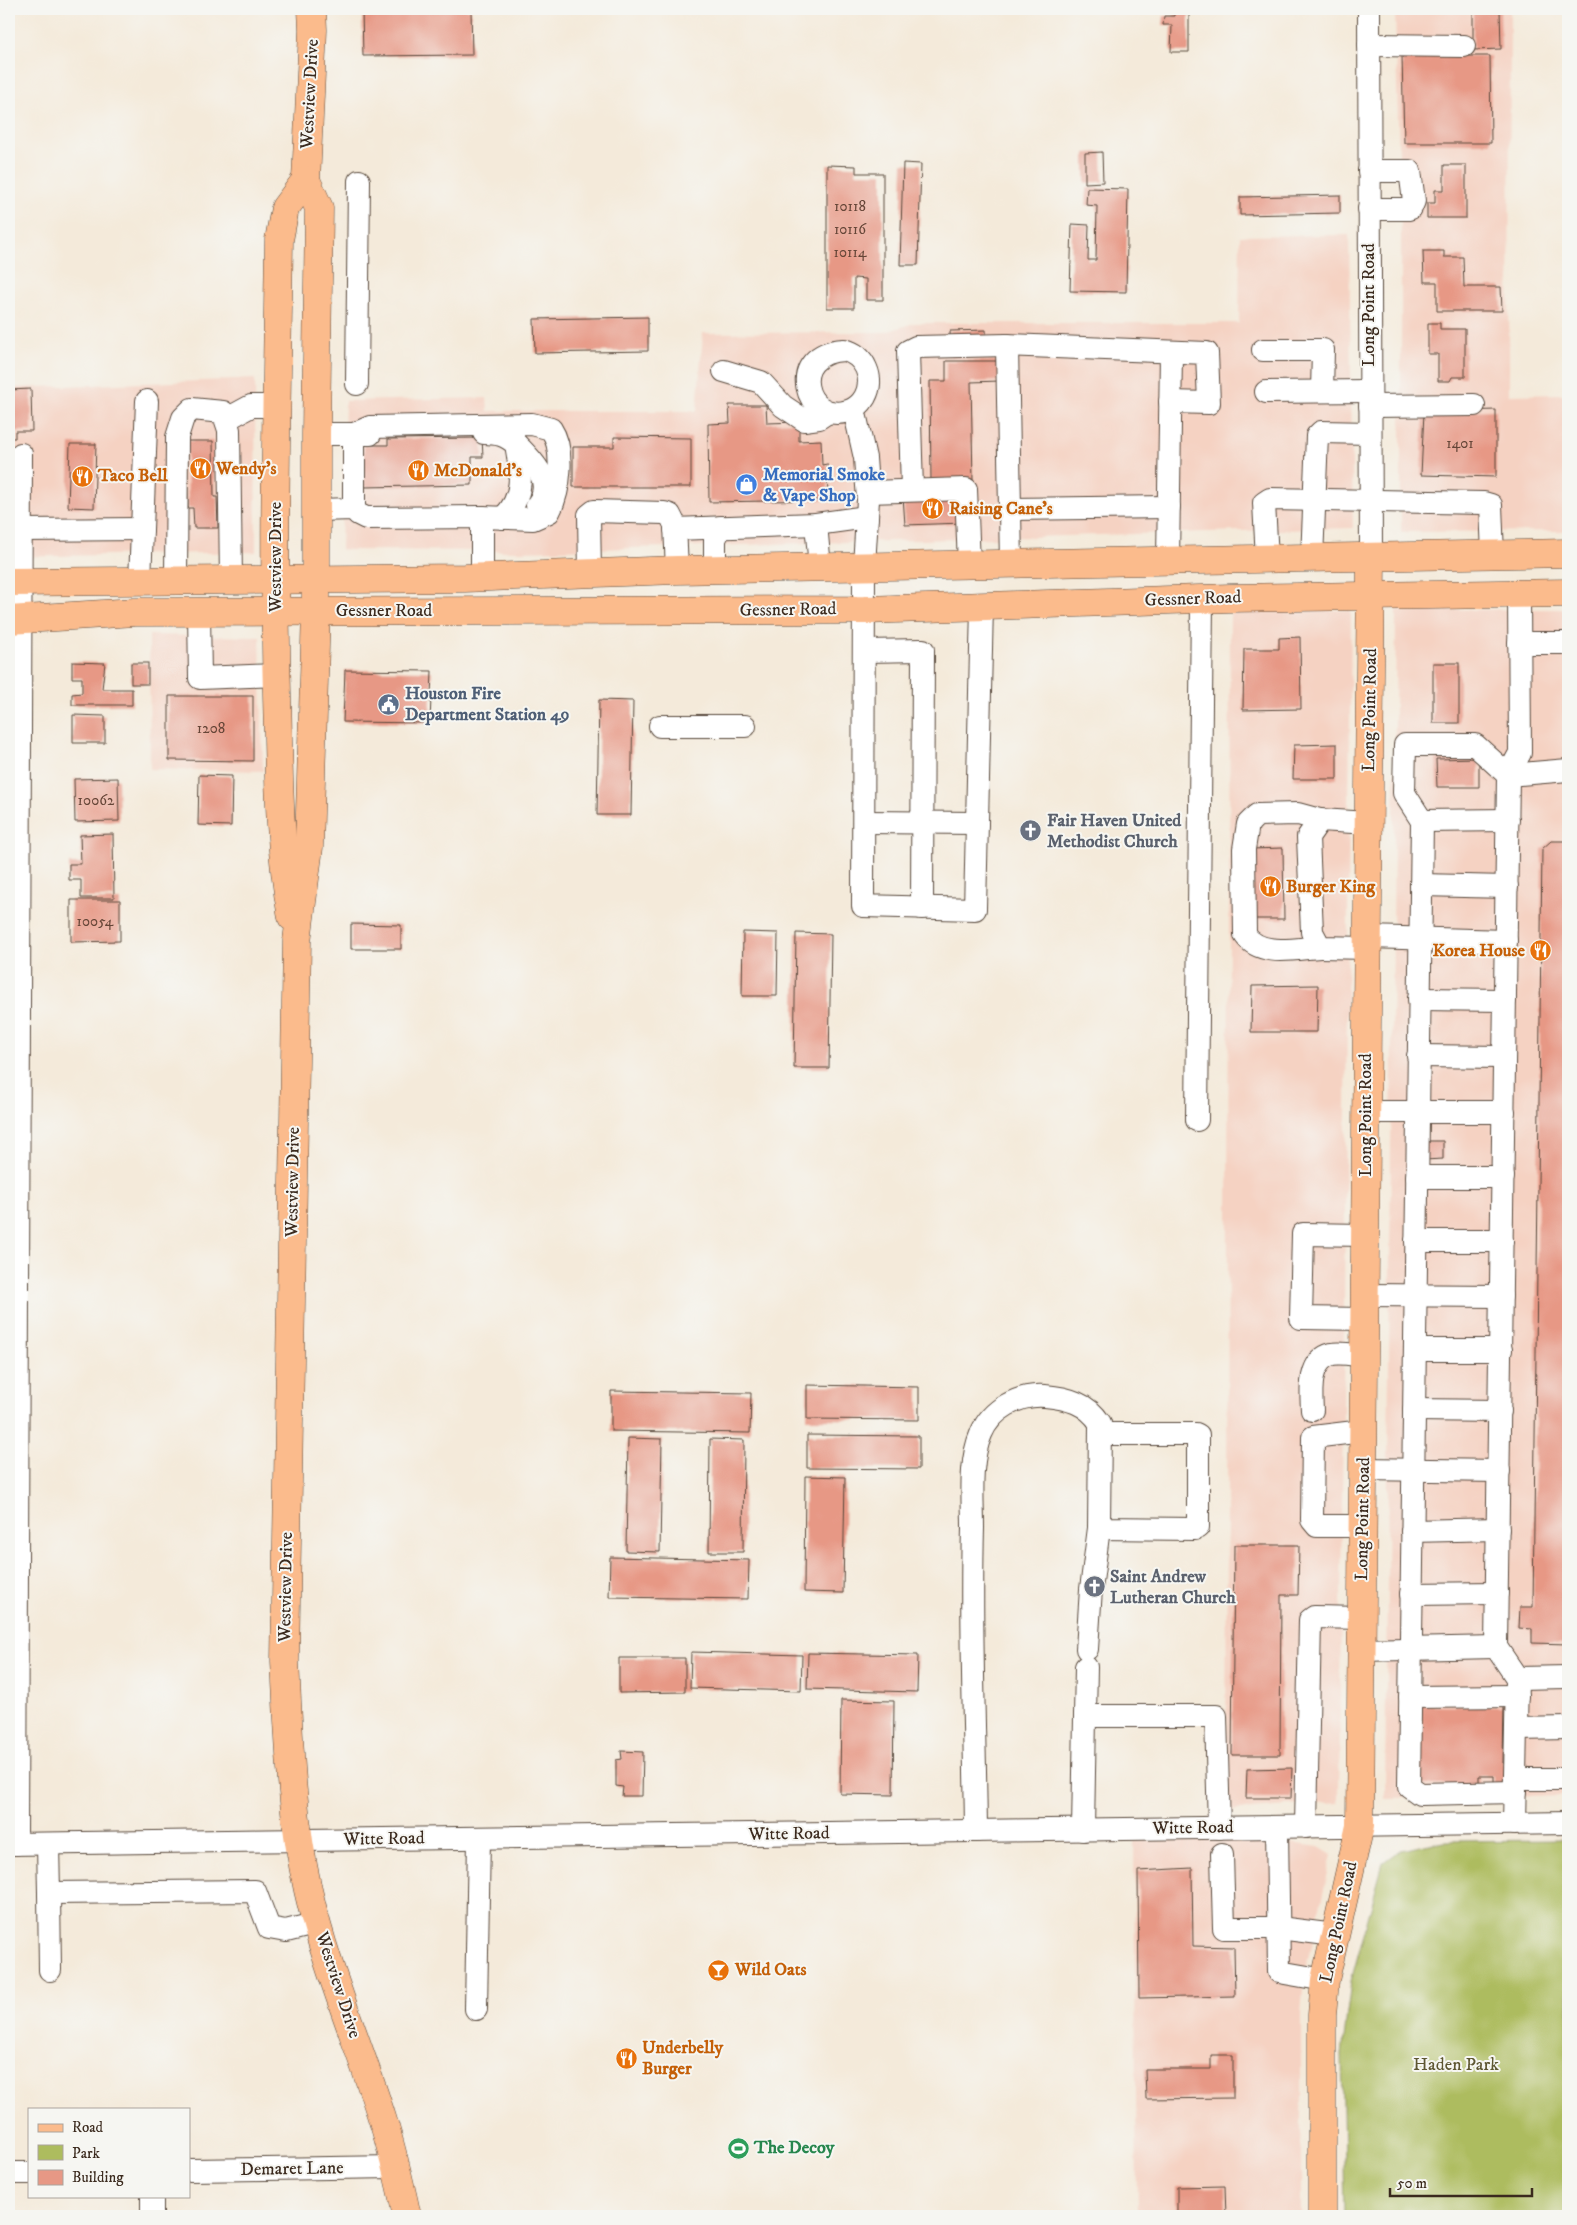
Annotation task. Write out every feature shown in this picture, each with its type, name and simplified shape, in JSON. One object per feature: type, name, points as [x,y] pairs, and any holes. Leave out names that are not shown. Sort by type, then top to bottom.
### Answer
[{"type":"main road","name":"Westview Drive","points":[[312,9],[313,30],[306,180],[319,208],[316,611],[309,847],[297,941],[285,1661],[290,1764],[298,1840],[309,1892],[338,1990],[383,2121],[407,2216]]},
{"type":"main road","name":"Westview Drive","points":[[297,941],[285,881],[277,675],[275,611],[277,406],[279,240],[285,208],[306,180]]},
{"type":"main road","name":"Gessner Road","points":[[15,582],[482,578],[715,569],[1568,553]]},
{"type":"main road","name":"Long Point Road","points":[[1322,2216],[1322,2015],[1325,1980],[1360,1826],[1371,558]]},
{"type":"main road","points":[[619,572],[619,612]]},
{"type":"main road","points":[[387,579],[387,611]]},
{"type":"main road","name":"Gessner Road","points":[[15,620],[135,612],[865,610],[1202,599],[1568,593]]},
{"type":"street","name":"Long Point Road","points":[[1369,9],[1368,209],[1371,558]]},
{"type":"street","points":[[1369,45],[1464,46]]},
{"type":"street","points":[[1368,171],[1410,171],[1414,201],[1411,208],[1408,209],[1368,209]]},
{"type":"street","points":[[357,384],[359,181]]},
{"type":"street","points":[[1007,345],[1011,564]]},
{"type":"street","points":[[912,490],[908,351],[916,347],[1007,345],[1207,353],[1209,403],[1170,402]]},
{"type":"street","points":[[1263,350],[1324,350],[1322,391]]},
{"type":"street","points":[[830,351],[854,352],[867,369],[870,379],[868,390],[863,401],[854,409],[842,413],[828,412],[816,405],[809,394],[806,380],[809,367],[818,356],[830,351]]},
{"type":"street","points":[[1168,560],[1171,353]]},
{"type":"street","points":[[724,371],[761,382],[783,406],[804,420],[820,418],[828,412]]},
{"type":"street","points":[[1266,392],[1322,391],[1370,398],[1474,404]]},
{"type":"street","points":[[140,581],[147,401]]},
{"type":"street","points":[[227,419],[251,406],[277,406]]},
{"type":"street","points":[[176,581],[176,437],[178,426],[187,412],[192,409],[216,410],[222,412],[227,419],[229,430],[231,580]]},
{"type":"street","points":[[854,409],[866,458],[868,492],[864,566],[863,906],[975,909],[982,606]]},
{"type":"street","points":[[532,424],[551,429],[558,445],[558,490],[549,512],[533,520],[499,515],[366,518],[358,514],[354,509],[354,434],[370,427],[532,424]]},
{"type":"street","points":[[1312,559],[1316,436],[1321,432],[1370,433]]},
{"type":"street","points":[[316,434],[497,433],[507,436],[516,444],[519,461],[519,491],[499,515],[482,578]]},
{"type":"street","points":[[12,1844],[15,582],[21,530],[21,454]]},
{"type":"street","points":[[868,492],[966,489],[969,564]]},
{"type":"street","points":[[1267,559],[1264,503],[1270,498],[1484,503],[1491,505],[1493,555]]},
{"type":"street","points":[[1010,509],[1169,506]]},
{"type":"street","points":[[316,510],[354,509]]},
{"type":"street","points":[[590,573],[589,515],[594,512],[664,513],[670,515],[675,529],[677,570]]},
{"type":"street","points":[[675,529],[816,524],[867,517]]},
{"type":"street","points":[[816,524],[820,567]]},
{"type":"street","points":[[715,569],[715,539],[721,527]]},
{"type":"street","points":[[21,530],[142,528]]},
{"type":"street","points":[[1514,1824],[1517,1687],[1496,1647],[1508,775],[1520,753],[1519,594]]},
{"type":"street","points":[[1197,1120],[1202,599]]},
{"type":"street","points":[[199,612],[200,678],[277,675]]},
{"type":"street","points":[[1519,643],[1568,643]]},
{"type":"street","points":[[865,651],[923,650],[922,908]]},
{"type":"street","points":[[660,726],[745,726]]},
{"type":"street","points":[[1568,770],[1508,775],[1475,745],[1405,745],[1404,793],[1422,821],[1409,1786],[1420,1794],[1515,1786],[1568,1779]]},
{"type":"street","points":[[1370,793],[1404,793]]},
{"type":"street","points":[[1369,823],[1320,820],[1298,814],[1257,815],[1248,824],[1244,849],[1245,935],[1250,942],[1270,950],[1420,938],[1506,941]]},
{"type":"street","points":[[1320,820],[1308,837],[1312,932],[1320,947]]},
{"type":"street","points":[[1422,821],[1508,820]]},
{"type":"street","points":[[864,822],[977,823]]},
{"type":"street","points":[[1421,885],[1506,887]]},
{"type":"street","points":[[1419,999],[1505,1000]]},
{"type":"street","points":[[1418,1056],[1504,1057]]},
{"type":"street","points":[[1366,1112],[1504,1112]]},
{"type":"street","points":[[1417,1177],[1503,1177]]},
{"type":"street","points":[[1365,1235],[1303,1234],[1301,1318],[1365,1307],[1415,1295],[1501,1296]]},
{"type":"street","points":[[1416,1241],[1502,1241]]},
{"type":"street","points":[[1414,1350],[1501,1350]]},
{"type":"street","points":[[1312,1410],[1312,1382],[1315,1370],[1323,1359],[1329,1355],[1337,1354],[1364,1356]]},
{"type":"street","points":[[976,1831],[972,1564],[975,1459],[981,1434],[990,1418],[1006,1405],[1038,1396],[1062,1398],[1085,1406],[1093,1412],[1100,1423],[1099,1528],[1090,1588],[1084,1716],[1083,1830]]},
{"type":"street","points":[[1414,1410],[1500,1411]]},
{"type":"street","points":[[1362,1526],[1317,1526],[1312,1520],[1313,1437],[1364,1431]]},
{"type":"street","points":[[1099,1528],[1195,1529],[1199,1523],[1198,1435],[1101,1434]]},
{"type":"street","points":[[1363,1469],[1499,1471]]},
{"type":"street","points":[[1412,1530],[1498,1529]]},
{"type":"street","points":[[1411,1594],[1497,1593]]},
{"type":"street","points":[[1306,1827],[1310,1620],[1314,1617],[1362,1618]]},
{"type":"street","points":[[1361,1650],[1496,1647]]},
{"type":"street","points":[[1410,1697],[1517,1687],[1568,1677]]},
{"type":"street","points":[[1084,1716],[1216,1716],[1219,1828]]},
{"type":"street","points":[[1516,1729],[1568,1728]]},
{"type":"street","name":"Witte Road","points":[[12,1844],[1568,1823]]},
{"type":"street","points":[[1277,1827],[1279,1972],[1325,1980]]},
{"type":"street","points":[[476,2009],[479,1838]]},
{"type":"street","points":[[48,1844],[50,1970]]},
{"type":"street","points":[[1222,1854],[1224,1928],[1279,1928],[1335,1935]]},
{"type":"street","points":[[49,1893],[255,1891],[269,1928],[286,1930],[318,1923]]},
{"type":"street","name":"Demaret Lane","points":[[190,2170],[396,2167]]},
{"type":"street","points":[[9,2173],[28,2173]]},
{"type":"street","points":[[152,2198],[152,2216]]},
{"type":"shaded area","points":[[1395,9],[1510,9],[1509,395],[1568,394],[1568,531],[1401,532],[1401,234]]},
{"type":"shaded area","points":[[1349,235],[1353,528],[522,551],[341,550],[345,401],[487,398],[488,411],[697,411],[703,333],[886,332],[914,323],[1239,323],[1240,236]]},
{"type":"shaded area","points":[[255,379],[256,552],[9,557],[9,388]]},
{"type":"shaded area","points":[[1568,609],[1568,1795],[1385,1798],[1396,610]]},
{"type":"shaded area","points":[[1351,610],[1339,1802],[1226,1811],[1230,611]]},
{"type":"shaded area","points":[[149,635],[260,637],[263,771],[150,769]]},
{"type":"shaded area","points":[[1249,1837],[1319,1847],[1332,1855],[1304,1976],[1301,2014],[1301,2216],[1137,2216],[1134,1841]]},
{"type":"green space","name":"Haden Park","points":[[1568,1840],[1568,2216],[1345,2216],[1342,2054],[1351,1981],[1383,1863],[1401,1850],[1444,1841]]},
{"type":"building","points":[[471,9],[472,55],[363,56],[362,10]]},
{"type":"building","points":[[1174,9],[1189,9],[1189,52],[1171,52],[1172,25],[1163,25],[1164,16],[1174,16]]},
{"type":"building","points":[[1473,9],[1500,9],[1501,49],[1473,50]]},
{"type":"building","points":[[1402,56],[1490,56],[1491,143],[1404,143]]},
{"type":"building","points":[[1102,152],[1103,182],[1085,183],[1085,153]]},
{"type":"building","points":[[903,163],[921,164],[918,265],[900,265]]},
{"type":"building","points":[[827,165],[856,166],[856,173],[883,173],[883,300],[866,300],[866,279],[854,278],[854,308],[827,308]]},
{"type":"building","points":[[1444,165],[1466,165],[1466,218],[1427,218],[1427,203],[1435,203],[1435,190],[1444,190]]},
{"type":"building","points":[[1087,188],[1128,189],[1126,292],[1070,291],[1072,224],[1089,225],[1088,260],[1096,260],[1097,206],[1086,205]]},
{"type":"building","points":[[1340,195],[1340,213],[1240,215],[1240,197]]},
{"type":"building","points":[[1423,251],[1444,251],[1444,257],[1463,257],[1464,287],[1501,287],[1502,311],[1437,311],[1437,282],[1424,282]]},
{"type":"building","points":[[648,317],[648,351],[535,353],[534,319]]},
{"type":"building","points":[[1428,323],[1440,323],[1440,329],[1465,329],[1465,377],[1452,377],[1450,381],[1438,381],[1438,354],[1428,354]]},
{"type":"building","points":[[986,330],[987,354],[951,356],[950,331]]},
{"type":"building","points":[[946,361],[999,361],[999,381],[971,382],[973,481],[931,481],[930,381],[946,381]]},
{"type":"building","points":[[31,389],[32,431],[15,431],[15,438],[9,438],[9,390]]},
{"type":"building","points":[[729,405],[766,405],[767,423],[799,422],[799,441],[821,440],[822,465],[827,464],[828,500],[709,502],[708,424],[730,423]]},
{"type":"building","points":[[1496,410],[1496,477],[1421,475],[1424,412]]},
{"type":"building","points":[[614,437],[691,438],[691,487],[573,487],[573,447],[614,447]]},
{"type":"building","name":"McDonald's","points":[[482,438],[483,457],[472,457],[472,485],[364,487],[364,445],[388,445],[388,439]]},
{"type":"building","name":"Wendy's","points":[[187,441],[213,441],[214,497],[217,497],[218,528],[194,528],[193,508],[188,508]]},
{"type":"building","name":"Taco Bell","points":[[70,444],[96,444],[94,508],[68,507]]},
{"type":"building","name":"Raising Cane's","points":[[903,496],[963,496],[964,523],[905,525]]},
{"type":"building","points":[[1300,637],[1301,709],[1243,710],[1244,649],[1279,649],[1279,638]]},
{"type":"building","points":[[72,662],[105,663],[102,689],[132,689],[132,705],[72,705],[72,694],[82,693],[82,678],[72,678]]},
{"type":"building","points":[[131,663],[148,663],[148,684],[131,684]]},
{"type":"building","points":[[1433,663],[1459,663],[1459,723],[1433,723]]},
{"type":"building","name":"Houston Fire Department Station 49","points":[[345,670],[432,671],[430,723],[343,722]]},
{"type":"building","points":[[169,696],[253,696],[253,761],[169,760]]},
{"type":"building","points":[[599,700],[633,701],[631,815],[597,815]]},
{"type":"building","points":[[73,715],[105,716],[105,743],[73,743]]},
{"type":"building","points":[[1337,744],[1337,779],[1293,779],[1294,745]]},
{"type":"building","points":[[1479,758],[1479,787],[1437,787],[1436,759]]},
{"type":"building","points":[[199,775],[232,776],[231,826],[198,825]]},
{"type":"building","points":[[118,778],[119,821],[75,822],[74,779]]},
{"type":"building","points":[[113,834],[114,898],[81,898],[81,880],[69,880],[69,864],[81,864],[80,835]]},
{"type":"building","points":[[1551,841],[1568,841],[1568,1644],[1532,1643],[1532,1629],[1519,1628],[1520,1607],[1533,1607],[1542,849]]},
{"type":"building","points":[[1283,848],[1284,919],[1252,919],[1251,849]]},
{"type":"building","points":[[71,900],[120,900],[120,941],[71,942]]},
{"type":"building","points":[[351,924],[401,925],[401,949],[351,949]]},
{"type":"building","points":[[743,932],[778,933],[777,996],[742,996]]},
{"type":"building","points":[[796,933],[831,934],[829,1068],[794,1068]]},
{"type":"building","points":[[1318,985],[1317,1032],[1251,1032],[1252,986]]},
{"type":"building","points":[[1425,1141],[1443,1141],[1443,1159],[1424,1160]]},
{"type":"building","points":[[807,1385],[919,1387],[919,1420],[807,1419]]},
{"type":"building","points":[[611,1391],[751,1393],[750,1433],[611,1431]]},
{"type":"building","points":[[807,1435],[919,1436],[919,1469],[807,1468]]},
{"type":"building","points":[[628,1438],[662,1439],[660,1552],[626,1551]]},
{"type":"building","points":[[710,1439],[744,1440],[743,1552],[709,1552]]},
{"type":"building","points":[[805,1476],[845,1477],[843,1593],[804,1592]]},
{"type":"building","points":[[1234,1545],[1299,1545],[1298,1595],[1281,1595],[1280,1755],[1232,1755]]},
{"type":"building","points":[[610,1557],[749,1560],[748,1599],[609,1597]]},
{"type":"building","points":[[691,1652],[802,1655],[801,1691],[690,1688]]},
{"type":"building","points":[[808,1653],[918,1655],[917,1692],[807,1689]]},
{"type":"building","points":[[619,1658],[685,1658],[685,1692],[619,1693]]},
{"type":"building","points":[[841,1700],[894,1701],[893,1795],[840,1794]]},
{"type":"building","points":[[1419,1705],[1504,1706],[1503,1763],[1511,1763],[1510,1785],[1494,1784],[1494,1776],[1479,1776],[1479,1785],[1418,1785]]},
{"type":"building","points":[[621,1751],[643,1752],[642,1796],[622,1796],[623,1787],[616,1786],[616,1760],[622,1759]]},
{"type":"building","points":[[1292,1768],[1291,1798],[1246,1798],[1247,1769]]},
{"type":"building","points":[[1192,1868],[1193,1946],[1234,1947],[1235,1996],[1139,1998],[1138,1871]]},
{"type":"building","points":[[1211,2055],[1233,2055],[1233,2098],[1146,2099],[1145,2069],[1211,2069]]},
{"type":"building","points":[[1225,2186],[1226,2216],[1177,2216],[1177,2187]]},
{"type":"place","name":"Wendy's","points":[[200,469]]},
{"type":"place","name":"McDonald's","points":[[418,471]]},
{"type":"place","name":"Taco Bell","points":[[82,476]]},
{"type":"place","name":"Memorial Smoke & Vape Shop","points":[[747,485]]},
{"type":"place","name":"Raising Cane's","points":[[933,509]]},
{"type":"place","name":"Houston Fire Department Station 49","points":[[389,704]]},
{"type":"place","name":"Fair Haven United Methodist Church","points":[[1031,831]]},
{"type":"place","name":"Burger King","points":[[1270,887]]},
{"type":"place","name":"Korea House","points":[[1541,951]]},
{"type":"place","name":"Saint Andrew Lutheran Church","points":[[1094,1587]]},
{"type":"place","name":"Wild Oats","points":[[719,1970]]},
{"type":"place","name":"Underbelly Burger","points":[[626,2058]]},
{"type":"place","name":"The Decoy","points":[[738,2148]]}]
